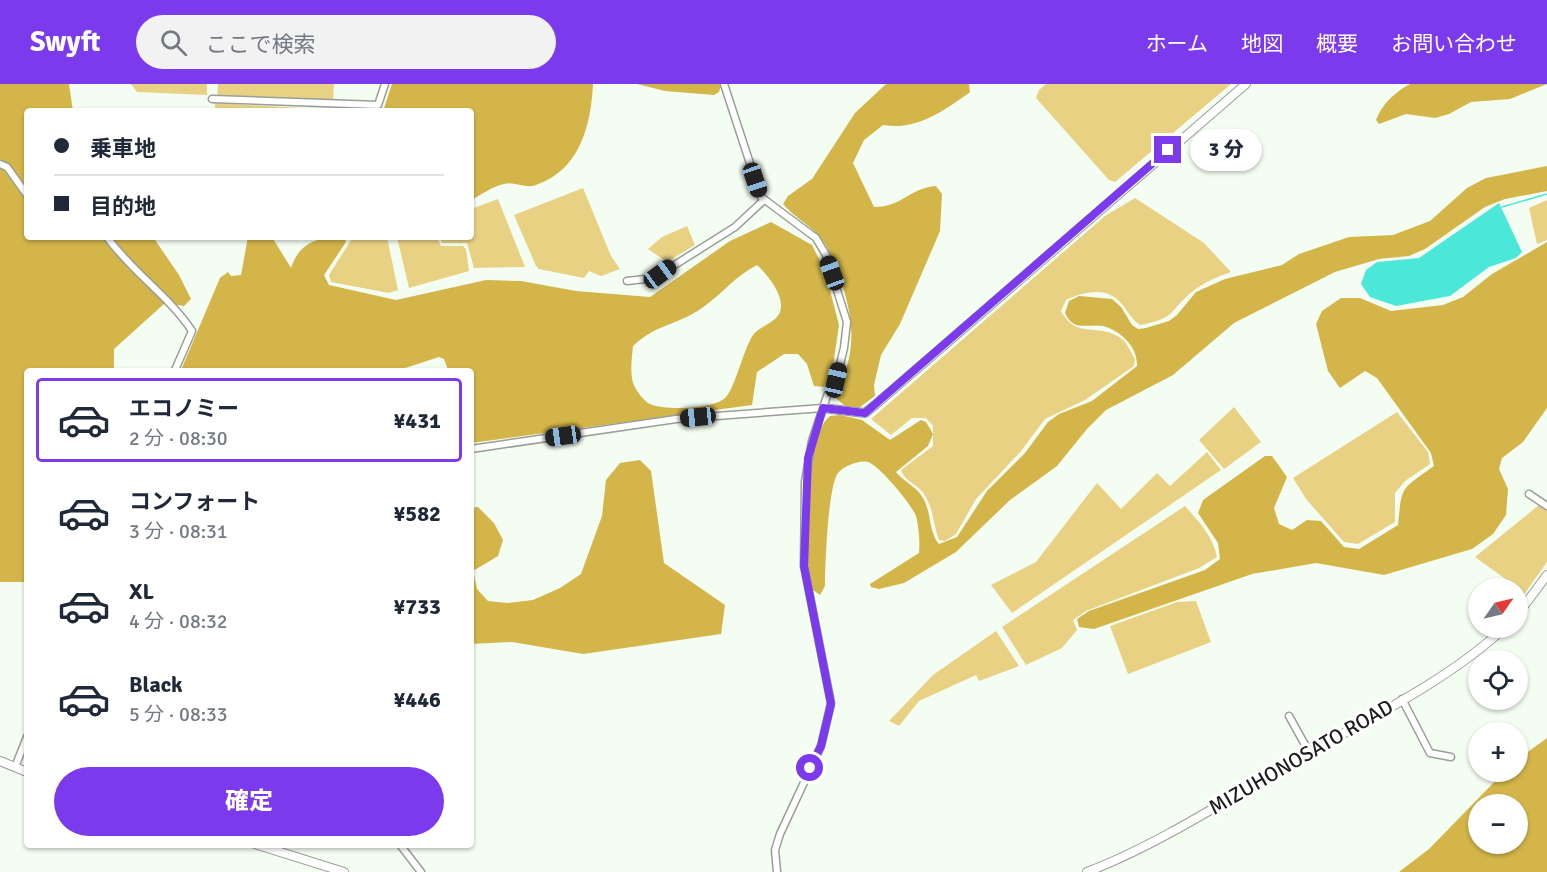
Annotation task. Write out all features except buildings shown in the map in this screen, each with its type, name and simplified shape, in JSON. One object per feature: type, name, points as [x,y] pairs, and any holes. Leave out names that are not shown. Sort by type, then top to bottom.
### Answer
[{"type":"street","points":[[212,99],[378,105],[385,84]]},
{"type":"street","points":[[724,84],[764,200],[816,238],[826,255],[847,322],[844,348],[836,380],[823,408],[808,458],[804,566],[831,704],[821,746],[780,834],[775,850],[777,872]]},
{"type":"street","points":[[474,449],[676,419],[823,408],[865,413],[1246,84]]},
{"type":"street","points":[[0,164],[7,167],[24,191]]},
{"type":"street","points":[[627,281],[654,278],[735,227],[764,200]]},
{"type":"street","points":[[109,240],[134,270],[180,313],[192,331],[176,368]]},
{"type":"street","points":[[1529,494],[1547,506]]},
{"type":"street","points":[[1528,604],[1543,589],[1547,575]]},
{"type":"street","name":"MIZUHONOSATO ROAD","points":[[1087,872],[1178,827],[1402,699],[1471,656],[1492,638]]},
{"type":"street","points":[[1402,699],[1430,753],[1451,757]]},
{"type":"street","points":[[1289,716],[1309,752]]},
{"type":"street","points":[[15,767],[24,744]]},
{"type":"street","points":[[0,761],[24,771]]},
{"type":"street","points":[[268,848],[344,872]]},
{"type":"street","points":[[403,848],[421,872]]},
{"type":"shaded area","points":[[0,84],[69,84],[73,108],[24,108],[24,240],[155,240],[179,275],[191,299],[184,306],[165,303],[114,349],[114,368],[24,368],[24,582],[0,582]]},
{"type":"shaded area","points":[[131,84],[207,84],[207,95],[137,92]]},
{"type":"shaded area","points":[[218,84],[334,84],[333,101],[217,97]]},
{"type":"shaded area","points":[[392,84],[593,84],[586,130],[573,157],[563,169],[536,185],[504,184],[474,198],[474,108],[384,108]]},
{"type":"shaded area","points":[[637,84],[721,85],[719,92],[714,95],[665,91]]},
{"type":"shaded area","points":[[886,84],[969,84],[970,92],[929,118],[907,125],[883,125],[864,140],[853,163],[874,207],[892,204],[927,187],[936,186],[942,194],[940,231],[900,324],[881,355],[874,385],[875,396],[860,407],[847,408],[836,398],[847,367],[851,340],[849,312],[841,281],[826,245],[814,231],[783,204],[788,196],[812,179],[855,113]]},
{"type":"shaded area","points":[[1046,84],[1231,84],[1115,182],[1109,180],[1036,98],[1039,90]]},
{"type":"shaded area","points":[[1410,84],[1547,84],[1510,99],[1471,102],[1449,114],[1435,118],[1406,114],[1379,124],[1376,120],[1385,104]]},
{"type":"shaded area","points":[[215,103],[299,108],[215,108]]},
{"type":"shaded area","points":[[1547,166],[1547,191],[1505,199],[1485,207],[1425,249],[1409,256],[1379,259],[1335,272],[1234,323],[1173,375],[1106,410],[1057,466],[1010,500],[956,552],[904,583],[879,589],[871,587],[870,584],[919,553],[919,530],[916,516],[895,486],[873,465],[860,462],[844,468],[838,473],[832,493],[825,586],[820,595],[813,590],[807,552],[807,498],[814,447],[821,428],[830,416],[840,415],[862,420],[890,440],[921,420],[926,422],[933,434],[928,446],[896,472],[918,492],[924,501],[933,533],[939,544],[957,537],[987,491],[1025,453],[1048,422],[1059,414],[1092,401],[1137,366],[1135,352],[1131,346],[1110,328],[1096,325],[1081,326],[1071,322],[1065,313],[1069,301],[1079,296],[1112,299],[1121,307],[1132,325],[1138,329],[1146,328],[1169,321],[1196,292],[1225,279],[1282,265],[1299,254],[1349,237],[1393,235],[1430,221],[1467,188],[1486,178]]},
{"type":"shaded area","points":[[583,188],[611,256],[620,269],[601,276],[589,271],[584,278],[539,269],[514,215]]},
{"type":"shaded area","points":[[1135,198],[1204,243],[1231,272],[1198,288],[1161,320],[1140,325],[1121,303],[1108,294],[1087,293],[1066,300],[1061,311],[1067,320],[1074,326],[1105,331],[1122,339],[1135,359],[1134,366],[1085,400],[1045,419],[1021,451],[976,499],[956,534],[945,541],[939,540],[927,500],[901,470],[933,446],[933,426],[926,418],[912,418],[891,435],[871,419],[1105,216]]},
{"type":"shaded area","points":[[498,199],[525,267],[474,268],[467,243],[442,243],[441,240],[474,240],[474,208]]},
{"type":"shaded area","points":[[1547,200],[1547,240],[1537,244],[1529,208]]},
{"type":"shaded area","points":[[771,222],[812,245],[825,271],[839,325],[832,373],[824,387],[814,386],[807,364],[798,354],[784,354],[757,372],[752,405],[474,443],[474,368],[447,368],[444,359],[439,357],[405,368],[182,368],[220,278],[228,272],[231,276],[241,275],[247,240],[274,240],[291,268],[300,252],[312,242],[345,240],[324,275],[329,285],[396,300],[486,280],[521,281],[576,291],[650,297],[730,241]],"holes":[[[757,265],[772,283],[780,298],[780,313],[753,335],[725,398],[700,407],[666,408],[650,404],[641,397],[632,378],[633,346],[650,333],[693,314]]]},
{"type":"shaded area","points":[[687,226],[695,245],[667,262],[648,249],[662,237]]},
{"type":"shaded area","points":[[351,240],[388,240],[398,290],[389,293],[331,282],[329,275]]},
{"type":"shaded area","points":[[398,240],[438,240],[441,246],[463,246],[466,249],[469,271],[409,288]]},
{"type":"shaded area","points":[[1547,242],[1547,408],[1523,442],[1502,458],[1499,469],[1508,489],[1506,515],[1493,534],[1472,549],[1384,575],[1316,563],[1252,574],[1094,629],[1079,627],[1077,619],[1089,611],[1205,570],[1220,559],[1218,543],[1198,513],[1203,500],[1265,456],[1272,456],[1287,477],[1274,508],[1279,524],[1292,530],[1307,520],[1321,521],[1344,547],[1359,549],[1398,525],[1402,495],[1409,484],[1434,466],[1431,453],[1377,378],[1365,371],[1340,388],[1328,371],[1316,324],[1322,311],[1341,298],[1360,298],[1391,311],[1443,305],[1463,297],[1492,274]]},
{"type":"shaded area","points":[[1234,407],[1261,442],[1224,469],[1199,440]]},
{"type":"shaded area","points":[[1397,412],[1428,452],[1430,464],[1405,481],[1395,493],[1395,522],[1358,544],[1344,542],[1306,499],[1293,478]]},
{"type":"shaded area","points":[[1207,452],[1221,470],[1012,613],[991,585],[1036,562],[1097,483],[1121,509],[1157,473],[1170,486]]},
{"type":"shaded area","points":[[640,460],[651,471],[664,563],[725,605],[721,634],[583,654],[512,642],[474,644],[474,576],[477,589],[488,601],[507,603],[533,600],[560,588],[581,574],[602,516],[606,480],[620,463]]},
{"type":"shaded area","points":[[1539,505],[1547,510],[1547,562],[1528,589],[1528,578],[1504,578],[1475,557]]},
{"type":"shaded area","points":[[1185,506],[1209,536],[1217,557],[1199,568],[1086,611],[1073,620],[1077,630],[1062,648],[1026,665],[1002,627]]},
{"type":"shaded area","points":[[478,507],[494,523],[503,540],[498,556],[474,570],[474,508]]},
{"type":"shaded area","points":[[1196,601],[1211,642],[1128,674],[1110,626],[1177,602]]},
{"type":"shaded area","points":[[996,631],[1019,666],[979,681],[976,675],[919,701],[899,726],[889,721],[933,675]]},
{"type":"shaded area","points":[[1547,738],[1547,872],[1399,872],[1429,849],[1468,809],[1468,854],[1528,854],[1528,794],[1483,794],[1494,782],[1528,782],[1528,752]]},
{"type":"water","points":[[1499,203],[1522,252],[1516,258],[1489,267],[1450,296],[1396,306],[1370,297],[1361,284],[1366,270],[1377,262],[1419,258]]},
{"type":"waterway","points":[[1502,207],[1547,194]]},
{"type":"route","points":[[810,768],[821,746],[831,704],[827,674],[804,566],[805,482],[812,441],[823,408],[865,413],[1168,150]]}]
